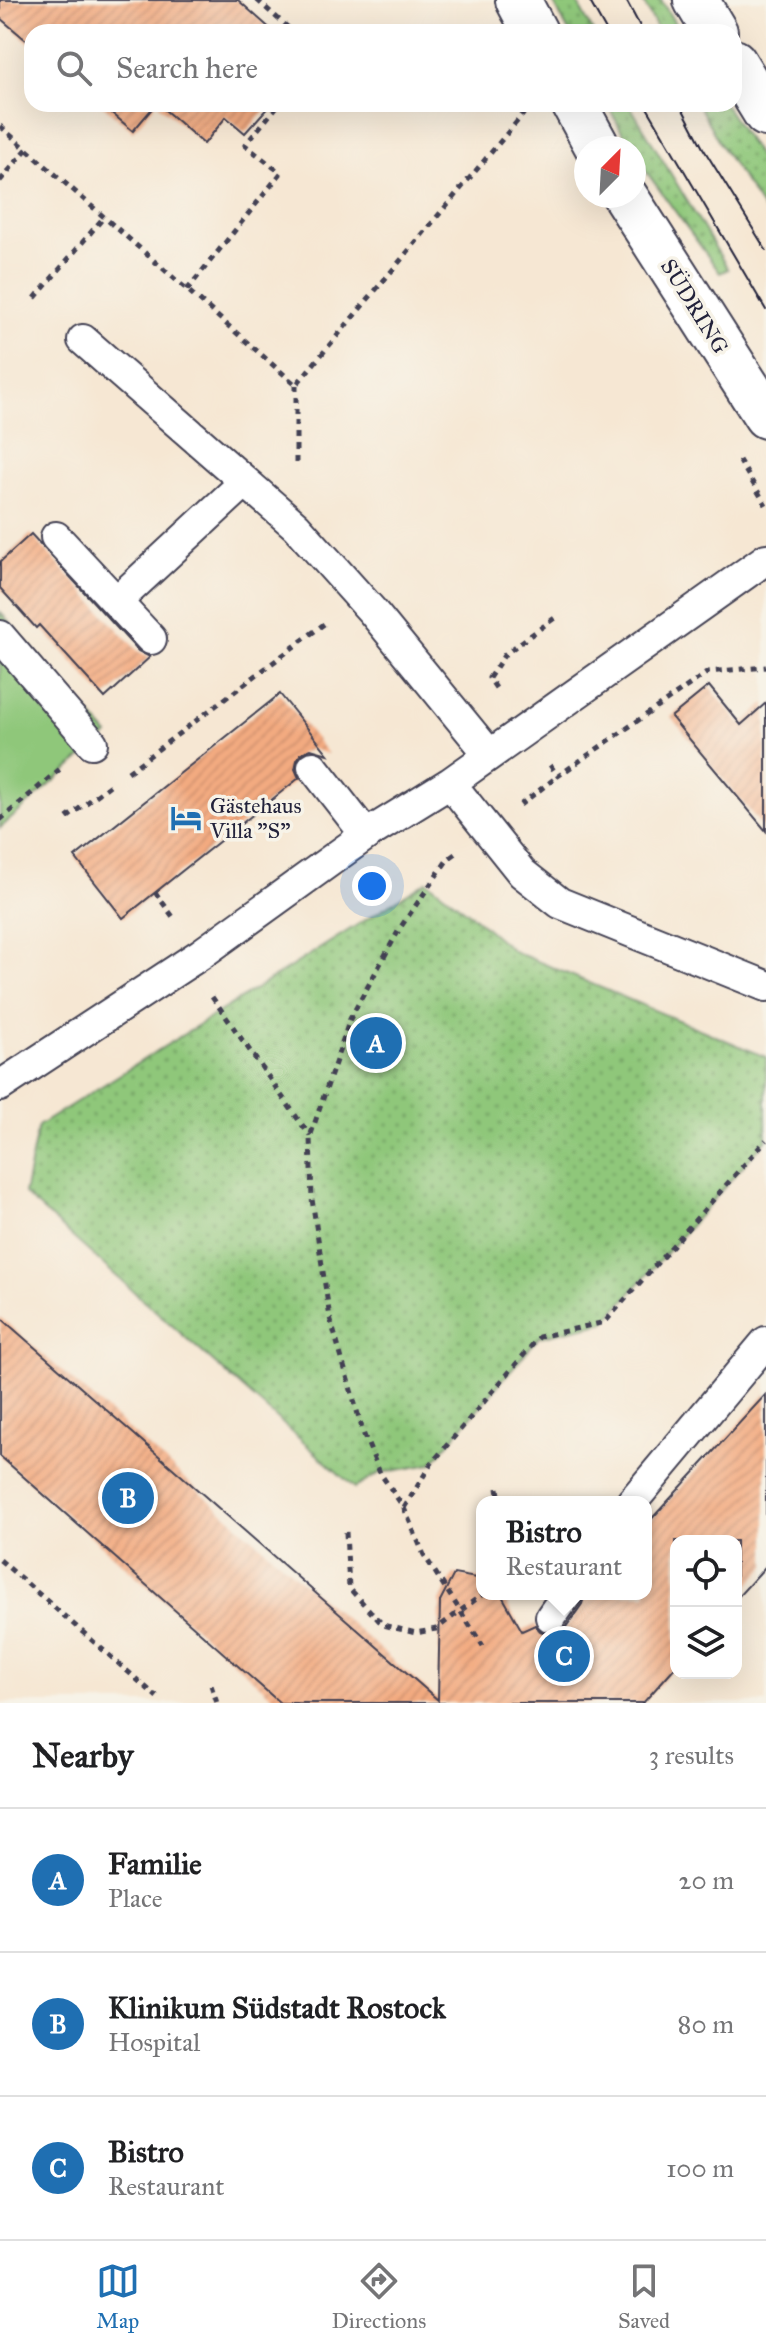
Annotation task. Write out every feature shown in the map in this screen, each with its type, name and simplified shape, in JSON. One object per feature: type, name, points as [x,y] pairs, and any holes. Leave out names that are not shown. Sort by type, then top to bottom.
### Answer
[{"type":"main road","points":[[518,0],[531,24]]},
{"type":"main road","points":[[696,0],[710,24]]},
{"type":"main road","points":[[742,75],[766,114]]},
{"type":"main road","points":[[578,112],[591,136]]},
{"type":"main road","name":"SÜDRING","points":[[633,208],[766,416]]},
{"type":"lane","points":[[83,340],[296,526],[360,597],[489,754]]},
{"type":"lane","points":[[117,601],[245,482]]},
{"type":"lane","points":[[56,537],[151,639]]},
{"type":"lane","points":[[0,1086],[188,963],[366,835],[450,783],[766,559]]},
{"type":"lane","points":[[0,636],[92,743]]},
{"type":"lane","points":[[313,767],[366,835]]},
{"type":"lane","points":[[450,783],[522,873],[560,903],[766,986]]},
{"type":"lane","points":[[637,1496],[766,1342]]},
{"type":"path","points":[[257,0],[284,24]]},
{"type":"path","points":[[187,290],[281,173],[245,145],[272,112]]},
{"type":"path","points":[[296,526],[296,385],[525,112]]},
{"type":"path","points":[[0,126],[296,385]]},
{"type":"path","points":[[0,181],[27,149]]},
{"type":"path","points":[[35,298],[104,217]]},
{"type":"path","points":[[67,818],[360,597]]},
{"type":"path","points":[[489,678],[505,654],[556,617]]},
{"type":"path","points":[[0,820],[92,743]]},
{"type":"path","points":[[483,1646],[424,1555],[404,1508],[380,1473],[364,1435],[330,1318],[312,1199],[310,1137],[350,1019],[400,928],[448,859],[558,776]]},
{"type":"path","points":[[188,963],[310,1137]]},
{"type":"path","points":[[404,1508],[431,1464],[539,1337],[605,1322],[766,1140]]},
{"type":"path","points":[[498,1488],[499,1496]]},
{"type":"path","points":[[346,1532],[349,1588],[383,1625],[416,1633],[436,1629],[476,1599]]},
{"type":"path","points":[[0,1560],[157,1697]]},
{"type":"path","points":[[211,1685],[217,1703]]},
{"type":"green space","points":[[552,0],[576,0],[589,24],[565,24]]},
{"type":"green space","points":[[642,0],[661,0],[675,24],[655,24]]},
{"type":"green space","points":[[611,112],[634,112],[728,269],[720,273],[646,171],[646,136],[624,136]]},
{"type":"green space","points":[[702,112],[729,112],[766,168],[766,214]]},
{"type":"green space","points":[[0,612],[108,735],[0,828]]},
{"type":"green space","points":[[427,881],[513,951],[766,1057],[766,1140],[605,1322],[539,1337],[431,1464],[380,1473],[355,1488],[24,1194],[38,1126]]},
{"type":"building","points":[[0,0],[238,0],[265,24],[24,24],[24,38],[0,18]]},
{"type":"building","points":[[110,112],[149,112],[133,131]]},
{"type":"building","points":[[167,112],[264,112],[245,133],[226,117],[204,144]]},
{"type":"building","points":[[31,534],[138,651],[150,657],[105,698],[39,625],[36,628],[0,588],[0,562]]},
{"type":"building","points":[[709,686],[741,725],[766,703],[766,831],[671,717]]},
{"type":"building","name":"Gästehaus Villa \"S\"","points":[[280,694],[328,754],[311,749],[301,753],[295,769],[299,778],[123,918],[75,857]]},
{"type":"building","points":[[0,1317],[438,1700],[440,1601],[454,1574],[476,1578],[476,1600],[504,1600],[522,1631],[535,1625],[549,1635],[558,1634],[566,1627],[583,1600],[652,1600],[652,1518],[766,1394],[766,1566],[742,1592],[742,1535],[670,1535],[670,1673],[643,1703],[280,1703],[0,1456]]},
{"type":"tram line","points":[[589,0],[602,24]]},
{"type":"tram line","points":[[626,0],[639,24]]},
{"type":"tram line","points":[[650,112],[766,310]]},
{"type":"tram line","points":[[684,112],[766,250]]},
{"type":"place","name":"Gästehaus Villa \"S\"","points":[[186,818]]},
{"type":"place","name":"Familie","points":[[376,1043]]},
{"type":"place","name":"Klinikum Südstadt Rostock","points":[[128,1498]]},
{"type":"place","name":"Bistro","points":[[564,1656]]}]
